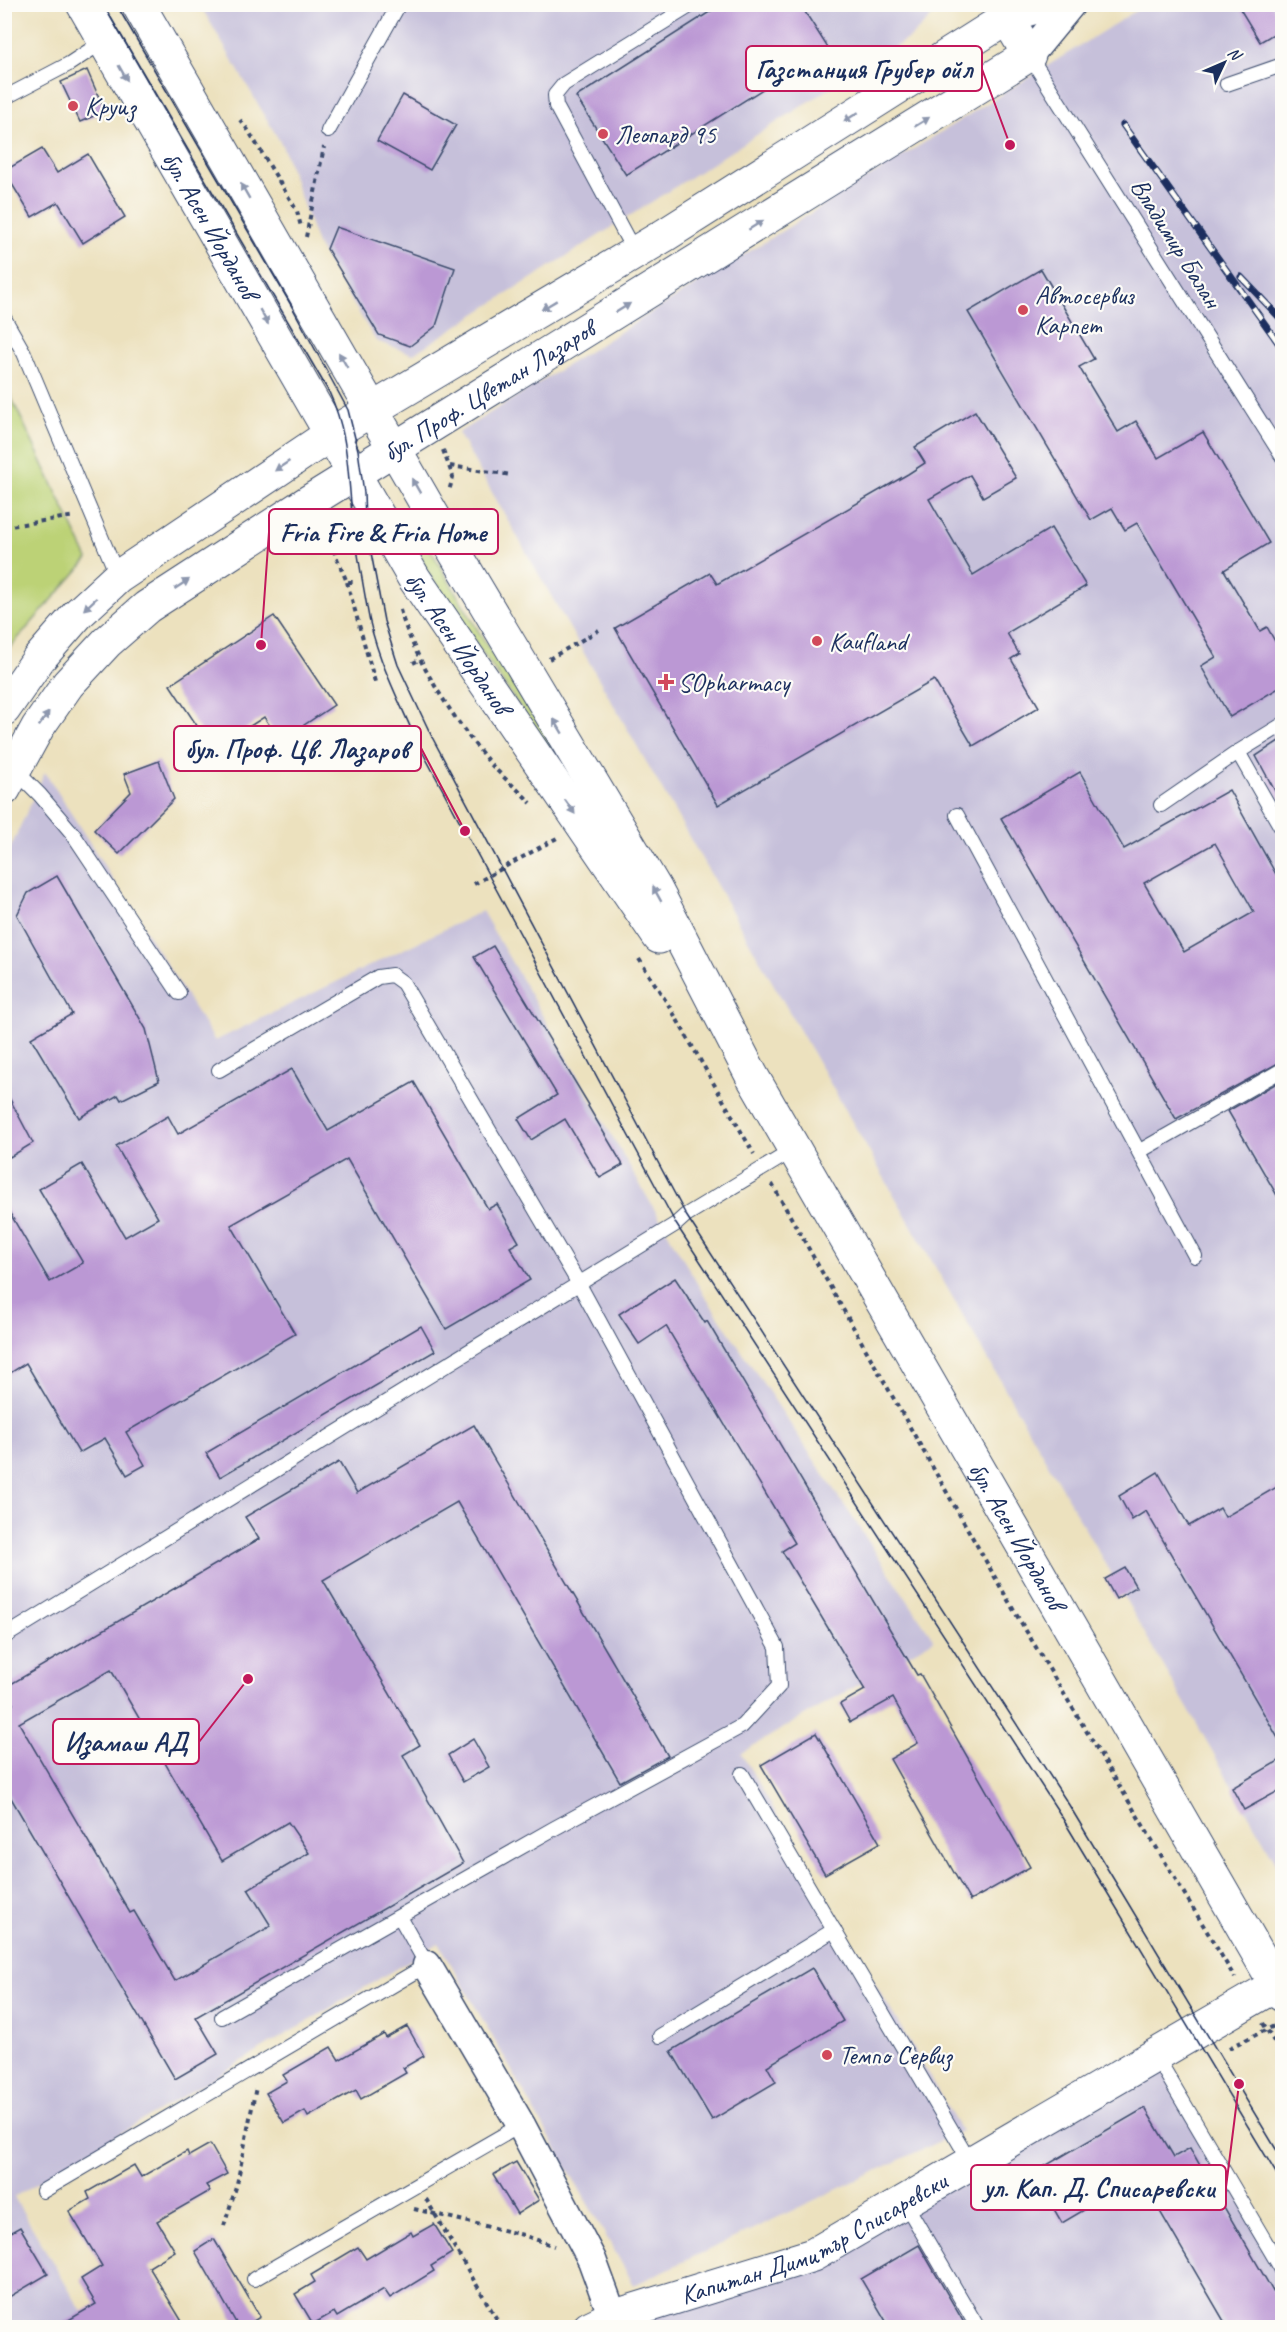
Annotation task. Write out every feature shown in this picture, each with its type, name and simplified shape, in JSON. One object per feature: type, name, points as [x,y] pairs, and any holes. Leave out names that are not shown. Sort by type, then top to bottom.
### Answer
[{"type":"main road","name":"бул. Асен Йорданов","points":[[83,4],[414,578],[752,1076]]},
{"type":"main road","name":"бул. Асен Йорданов","points":[[138,4],[394,449],[656,891],[752,1076],[1280,1985]]},
{"type":"main road","name":"бул. Проф. Цветан Лазаров","points":[[4,709],[38,660],[78,614],[118,577],[331,434],[635,253],[1003,11]]},
{"type":"main road","points":[[1003,11],[1029,55]]},
{"type":"main road","name":"бул. Проф. Цветан Лазаров","points":[[8,770],[68,684],[107,642],[147,607],[394,449],[1029,55]]},
{"type":"main road","name":"Капитан Димитър Списаревски","points":[[606,2324],[813,2255],[1280,1985]]},
{"type":"street","points":[[1003,11],[1055,4]]},
{"type":"street","points":[[1029,55],[1071,4]]},
{"type":"street","points":[[427,1965],[521,2125],[591,2260],[606,2324]]},
{"type":"lane","points":[[328,131],[399,4]]},
{"type":"lane","points":[[635,253],[556,106],[555,94],[564,84],[693,4]]},
{"type":"lane","points":[[4,98],[69,64],[104,41]]},
{"type":"lane","name":"Владимир Балан","points":[[1029,55],[1282,456]]},
{"type":"lane","points":[[1227,84],[1282,65]]},
{"type":"lane","points":[[4,318],[24,353],[118,577]]},
{"type":"lane","points":[[1161,805],[1282,725]]},
{"type":"lane","points":[[1238,752],[1282,829]]},
{"type":"lane","points":[[8,770],[40,795],[74,834],[179,993]]},
{"type":"lane","points":[[957,815],[1195,1256]]},
{"type":"lane","points":[[219,1070],[378,976],[384,974],[398,978],[403,983],[579,1284],[777,1647],[779,1686],[742,1726],[553,1829],[222,2017]]},
{"type":"lane","points":[[1140,1151],[1282,1070]]},
{"type":"lane","points":[[4,1637],[795,1149]]},
{"type":"lane","points":[[742,1774],[971,2164]]},
{"type":"lane","points":[[43,2191],[427,1965],[400,1917]]},
{"type":"lane","points":[[660,2036],[834,1930]]},
{"type":"lane","points":[[1156,2056],[1282,2270]]},
{"type":"lane","points":[[254,2279],[521,2125]]},
{"type":"lane","points":[[905,2203],[978,2328]]},
{"type":"path","points":[[306,240],[306,230],[328,131]]},
{"type":"path","points":[[440,444],[450,466],[452,485],[445,498]]},
{"type":"path","points":[[450,466],[512,475]]},
{"type":"path","points":[[4,527],[92,514]]},
{"type":"path","points":[[319,516],[348,582],[375,682]]},
{"type":"path","points":[[348,582],[355,582]]},
{"type":"path","points":[[398,605],[439,691],[484,757],[537,810]]},
{"type":"path","points":[[545,661],[599,630]]},
{"type":"path","points":[[413,663],[422,659]]},
{"type":"path","points":[[553,831],[564,846]]},
{"type":"path","points":[[474,884],[558,837]]},
{"type":"path","points":[[637,956],[763,1168],[1013,1608],[1238,1982]]},
{"type":"path","points":[[1261,2020],[1282,2055]]},
{"type":"path","points":[[1229,2048],[1274,2026]]},
{"type":"path","points":[[224,2226],[237,2184],[260,2064]]},
{"type":"path","points":[[417,2185],[502,2328]]},
{"type":"path","points":[[388,2202],[523,2235],[591,2260]]},
{"type":"shaded area","points":[[200,5],[944,5],[912,36],[413,354],[376,341],[317,244],[282,145]]},
{"type":"shaded area","points":[[1145,5],[1282,5],[1282,1873],[458,433]]},
{"type":"shaded area","points":[[45,772],[215,1041],[482,911],[701,1290],[934,1640],[741,1753],[961,2131],[634,2285],[439,1943],[14,2197],[91,2327],[5,2328],[4,862]]},
{"type":"shaded area","points":[[1156,2056],[1282,2270],[1282,2327],[617,2328],[813,2255]]},
{"type":"green space","points":[[5,384],[88,559],[4,653]]},
{"type":"green space","points":[[426,542],[489,649],[560,752],[626,862],[417,557]]},
{"type":"building","points":[[722,4],[800,4],[828,48],[626,175],[576,97]]},
{"type":"building","points":[[1237,4],[1271,4],[1282,23],[1282,29],[1260,42]]},
{"type":"building","points":[[87,70],[105,111],[80,122],[61,82]]},
{"type":"building","points":[[403,95],[456,125],[430,170],[377,141]]},
{"type":"building","points":[[42,149],[57,173],[88,154],[125,217],[83,243],[58,202],[32,217],[4,171]]},
{"type":"building","points":[[336,227],[455,268],[436,326],[410,346],[379,335],[327,249]]},
{"type":"building","points":[[1041,269],[1094,359],[1079,367],[1118,432],[1136,421],[1158,458],[1203,432],[1269,543],[1224,570],[1260,631],[1267,627],[1282,654],[1282,686],[1230,717],[1201,666],[1216,657],[1137,523],[1125,530],[1112,508],[1091,520],[968,312]]},
{"type":"building","name":"Kaufland","points":[[975,411],[1016,478],[983,497],[970,475],[929,499],[973,575],[1051,528],[1086,586],[1007,633],[1019,654],[1011,659],[1039,707],[973,746],[934,680],[718,805],[615,628],[710,573],[717,584],[908,474],[925,463],[915,447]]},
{"type":"building","points":[[274,616],[334,705],[280,741],[264,717],[213,750],[170,685]]},
{"type":"building","points":[[1282,739],[1282,804],[1256,756]]},
{"type":"building","points":[[159,761],[174,799],[119,854],[94,830],[131,792],[124,774]]},
{"type":"building","points":[[1080,772],[1124,849],[1229,790],[1282,885],[1282,1061],[1176,1119],[1001,818]],"holes":[[[1215,843],[1254,912],[1184,952],[1144,883]]]},
{"type":"building","points":[[57,876],[146,1029],[159,1081],[121,1100],[118,1095],[79,1118],[31,1038],[72,1014],[17,915],[28,893]]},
{"type":"building","points":[[493,946],[623,1165],[600,1178],[565,1119],[531,1140],[518,1119],[557,1095],[474,957]]},
{"type":"building","points":[[292,1069],[328,1131],[414,1082],[488,1209],[497,1204],[519,1242],[510,1247],[530,1280],[446,1329],[347,1159],[231,1225],[295,1334],[126,1432],[145,1465],[127,1475],[105,1438],[79,1453],[26,1363],[4,1377],[4,1203],[50,1282],[83,1263],[39,1189],[82,1164],[125,1237],[158,1218],[116,1146],[168,1116],[178,1134]]},
{"type":"building","points":[[1282,1080],[1282,1204],[1228,1111]]},
{"type":"building","points":[[4,1088],[33,1143],[10,1157],[4,1146]]},
{"type":"building","points":[[675,1278],[705,1323],[707,1321],[917,1675],[920,1674],[1030,1867],[970,1901],[890,1759],[918,1743],[893,1698],[850,1722],[840,1704],[865,1690],[782,1551],[795,1543],[666,1326],[639,1344],[619,1314]]},
{"type":"building","points":[[421,1326],[435,1351],[220,1477],[206,1453]]},
{"type":"building","points":[[474,1425],[668,1756],[620,1782],[457,1502],[323,1580],[420,1745],[403,1755],[463,1863],[196,2017],[218,2054],[175,2079],[4,1786],[4,1698],[9,1706],[13,1704],[4,1688],[259,1539],[245,1517],[339,1462],[357,1493]],"holes":[[[111,1670],[222,1861],[288,1822],[309,1853],[248,1889],[271,1926],[175,1981],[134,1911],[130,1913],[19,1723]]]},
{"type":"building","points":[[1158,1472],[1189,1526],[1220,1508],[1225,1517],[1282,1484],[1282,1745],[1146,1511],[1132,1520],[1119,1496]]},
{"type":"building","points":[[1125,1568],[1136,1587],[1116,1599],[1105,1579]]},
{"type":"building","points":[[816,1733],[880,1843],[825,1874],[761,1765]]},
{"type":"building","points":[[473,1739],[489,1767],[463,1782],[448,1755]]},
{"type":"building","points":[[1282,1759],[1282,1789],[1244,1810],[1232,1788]]},
{"type":"building","points":[[812,1968],[843,2021],[767,2066],[776,2082],[712,2120],[671,2051]]},
{"type":"building","points":[[407,2026],[424,2056],[403,2068],[406,2073],[361,2099],[356,2090],[308,2117],[305,2111],[284,2123],[266,2093],[287,2081],[283,2075],[331,2047],[339,2060],[384,2034],[386,2038]]},
{"type":"building","points":[[1145,2108],[1174,2157],[1190,2148],[1282,2307],[1282,2328],[1228,2328],[1140,2177],[1062,2223],[1033,2173]]},
{"type":"building","points":[[210,2144],[227,2174],[206,2185],[210,2191],[157,2221],[175,2251],[149,2267],[186,2328],[55,2328],[96,2304],[81,2279],[102,2266],[69,2211],[90,2199],[87,2192],[134,2165],[141,2177],[187,2151],[189,2156]]},
{"type":"building","points":[[516,2162],[539,2200],[517,2214],[493,2175]]},
{"type":"building","points":[[434,2224],[452,2253],[431,2266],[434,2271],[390,2298],[384,2289],[337,2317],[334,2312],[313,2324],[295,2294],[315,2282],[311,2275],[358,2247],[366,2259],[411,2232],[413,2236]]},
{"type":"building","points":[[20,2227],[48,2274],[4,2300],[4,2236]]},
{"type":"building","points":[[214,2239],[260,2317],[242,2328],[239,2328],[195,2251]]},
{"type":"building","points":[[919,2245],[967,2328],[890,2328],[861,2279]]},
{"type":"tram line","points":[[103,4],[329,392],[341,425],[347,456],[353,522],[370,624],[387,675],[416,740],[676,1224],[1060,1814],[1282,2183]]},
{"type":"tram line","points":[[116,4],[291,305],[348,410],[358,450],[365,521],[384,621],[398,665],[432,737],[686,1215],[1069,1805],[1282,2159]]},
{"type":"railway","points":[[1123,125],[1282,348]]},
{"type":"railway","points":[[1241,277],[1282,320]]},
{"type":"place","name":"Круиз","points":[[73,106]]},
{"type":"place","name":"Леопард 95","points":[[603,134]]},
{"type":"place","name":"Газстанция Грубер ойл","points":[[1010,145]]},
{"type":"place","name":"Автосервиз Карпет","points":[[1023,310]]},
{"type":"place","name":"Kaufland","points":[[817,641]]},
{"type":"place","name":"Fria Fire & Fria Home","points":[[261,645]]},
{"type":"place","name":"SOpharmacy","points":[[666,682]]},
{"type":"place","name":"бул. Проф. Цв. Лазаров","points":[[465,831]]},
{"type":"place","name":"Изамаш АД","points":[[248,1679]]},
{"type":"place","name":"Темпо Сервиз","points":[[827,2055]]},
{"type":"place","name":"ул. Кап. Д. Списаревски","points":[[1239,2084]]}]
